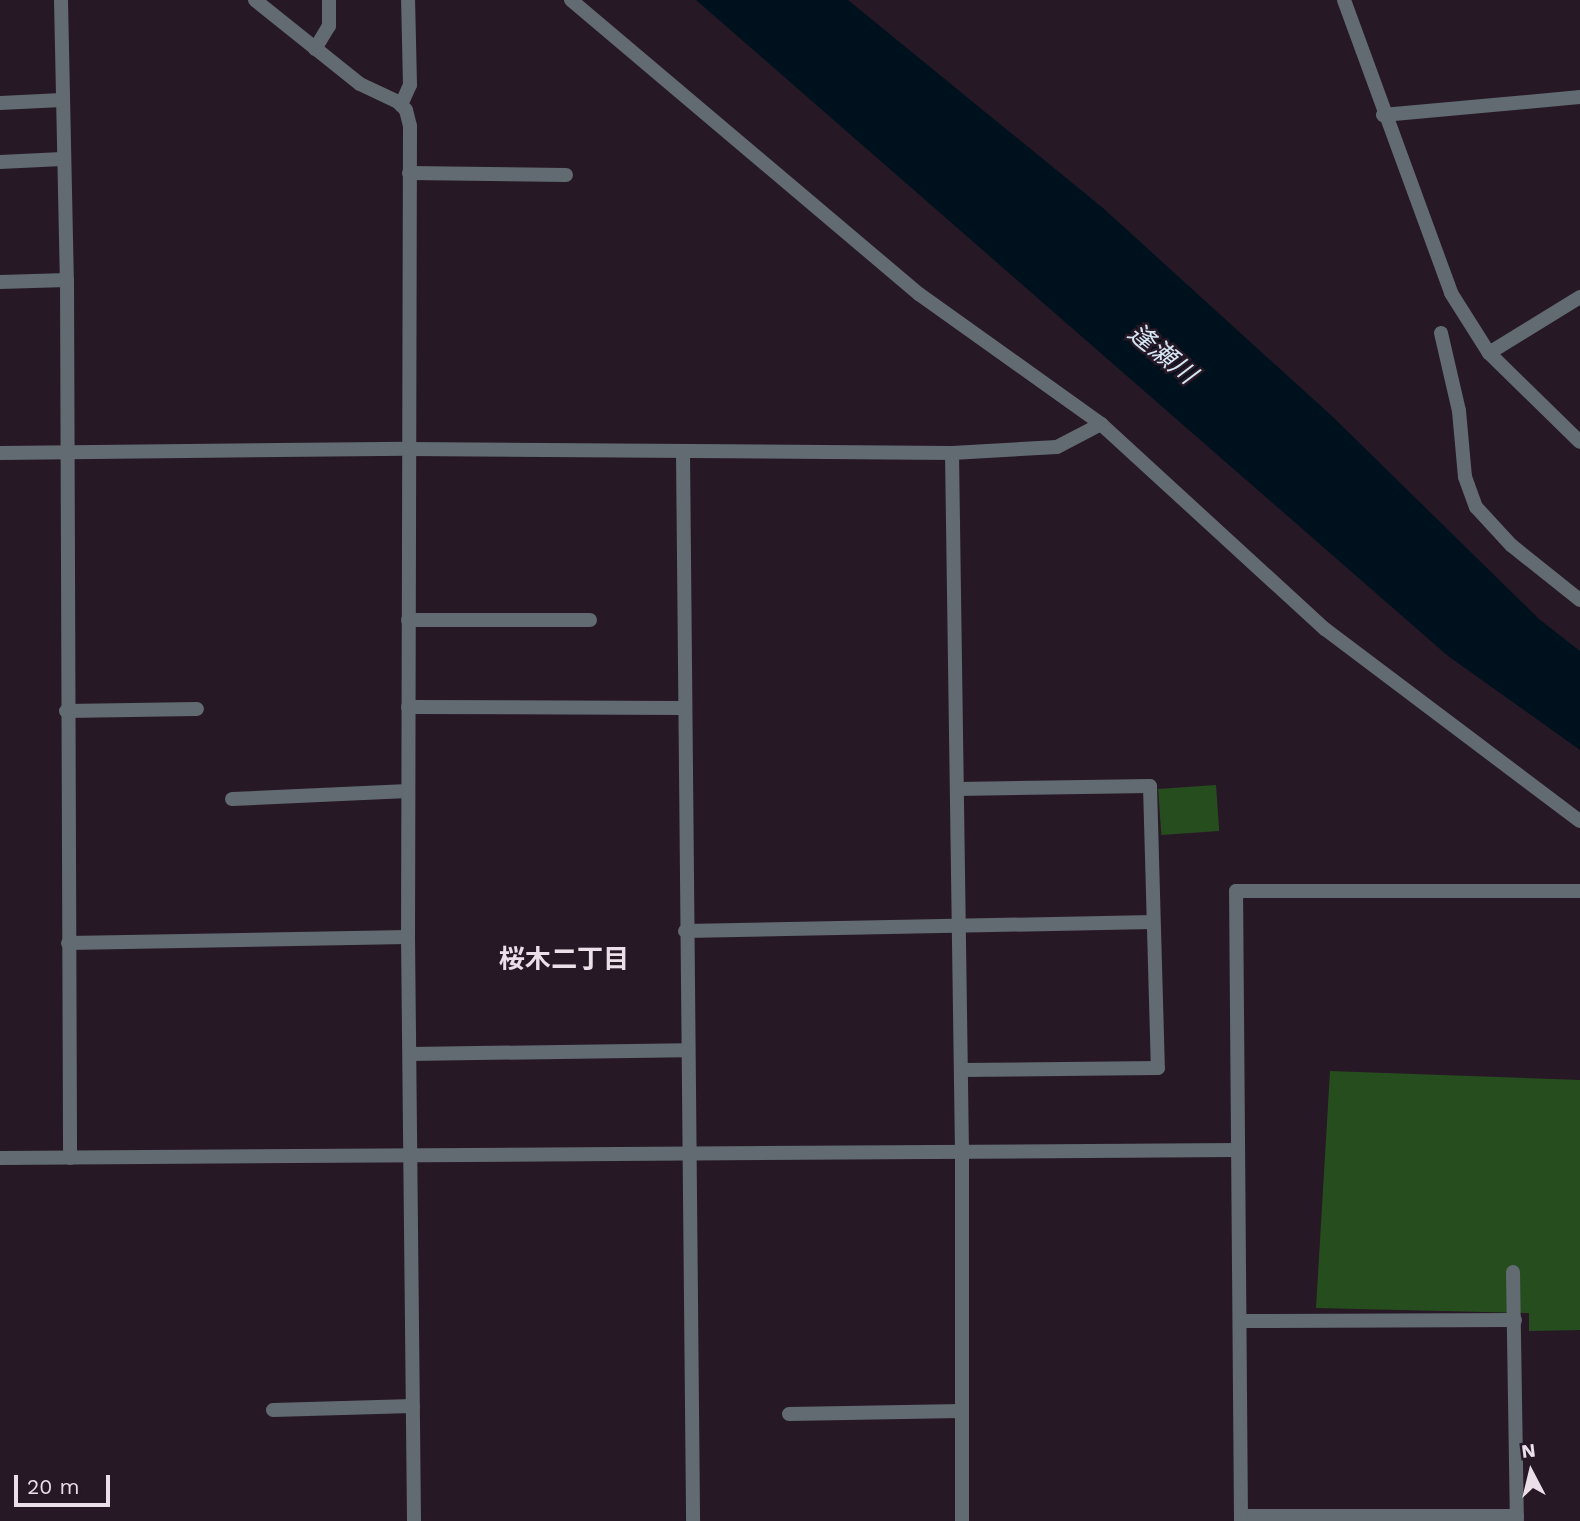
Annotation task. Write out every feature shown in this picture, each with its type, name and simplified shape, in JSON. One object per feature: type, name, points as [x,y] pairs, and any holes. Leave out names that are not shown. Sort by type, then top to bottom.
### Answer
[{"type":"street","points":[[61,0],[62,159],[67,280],[65,452],[70,1158]]},
{"type":"street","points":[[255,0],[360,84],[401,105],[410,126],[408,937],[414,1521]]},
{"type":"street","points":[[316,49],[329,26],[328,0]]},
{"type":"street","points":[[401,105],[410,85],[408,0]]},
{"type":"street","points":[[571,0],[919,294],[1101,424],[1325,629],[1580,821]]},
{"type":"street","points":[[1344,0],[1383,115],[1451,293],[1489,353],[1580,442]]},
{"type":"street","points":[[1383,115],[1580,97]]},
{"type":"street","points":[[0,103],[62,100]]},
{"type":"street","points":[[0,162],[62,159]]},
{"type":"street","points":[[409,173],[566,175]]},
{"type":"street","points":[[0,282],[67,280]]},
{"type":"street","points":[[1489,353],[1580,297]]},
{"type":"street","points":[[1441,333],[1459,411],[1465,477],[1476,507],[1511,545],[1580,600]]},
{"type":"street","points":[[0,453],[408,449],[952,453],[1057,447],[1101,424]]},
{"type":"street","points":[[682,452],[685,1050],[692,1521]]},
{"type":"street","points":[[952,453],[962,1152],[962,1521]]},
{"type":"street","points":[[408,620],[590,620]]},
{"type":"street","points":[[408,707],[684,708]]},
{"type":"street","points":[[66,711],[197,709]]},
{"type":"street","points":[[957,789],[1150,786],[1158,1068],[961,1070]]},
{"type":"street","points":[[232,799],[408,791]]},
{"type":"street","points":[[1513,1272],[1517,1518],[1241,1518],[1236,891],[1580,891]]},
{"type":"street","points":[[685,931],[1153,922]]},
{"type":"street","points":[[68,943],[408,937]]},
{"type":"street","points":[[410,1054],[685,1050]]},
{"type":"street","points":[[0,1158],[1237,1150]]},
{"type":"street","points":[[1241,1321],[1515,1320]]},
{"type":"street","points":[[273,1410],[413,1406]]},
{"type":"street","points":[[789,1414],[961,1411]]},
{"type":"green space","points":[[1216,785],[1219,831],[1161,835],[1158,789]]},
{"type":"green space","points":[[1330,1071],[1580,1080],[1580,1330],[1529,1331],[1529,1313],[1316,1308]]},
{"type":"water","name":"逢瀬川","points":[[696,0],[848,0],[1103,208],[1334,418],[1539,619],[1580,651],[1580,750],[1448,656]]},
{"type":"district","name":"桜木二丁目","points":[[564,960]]}]
